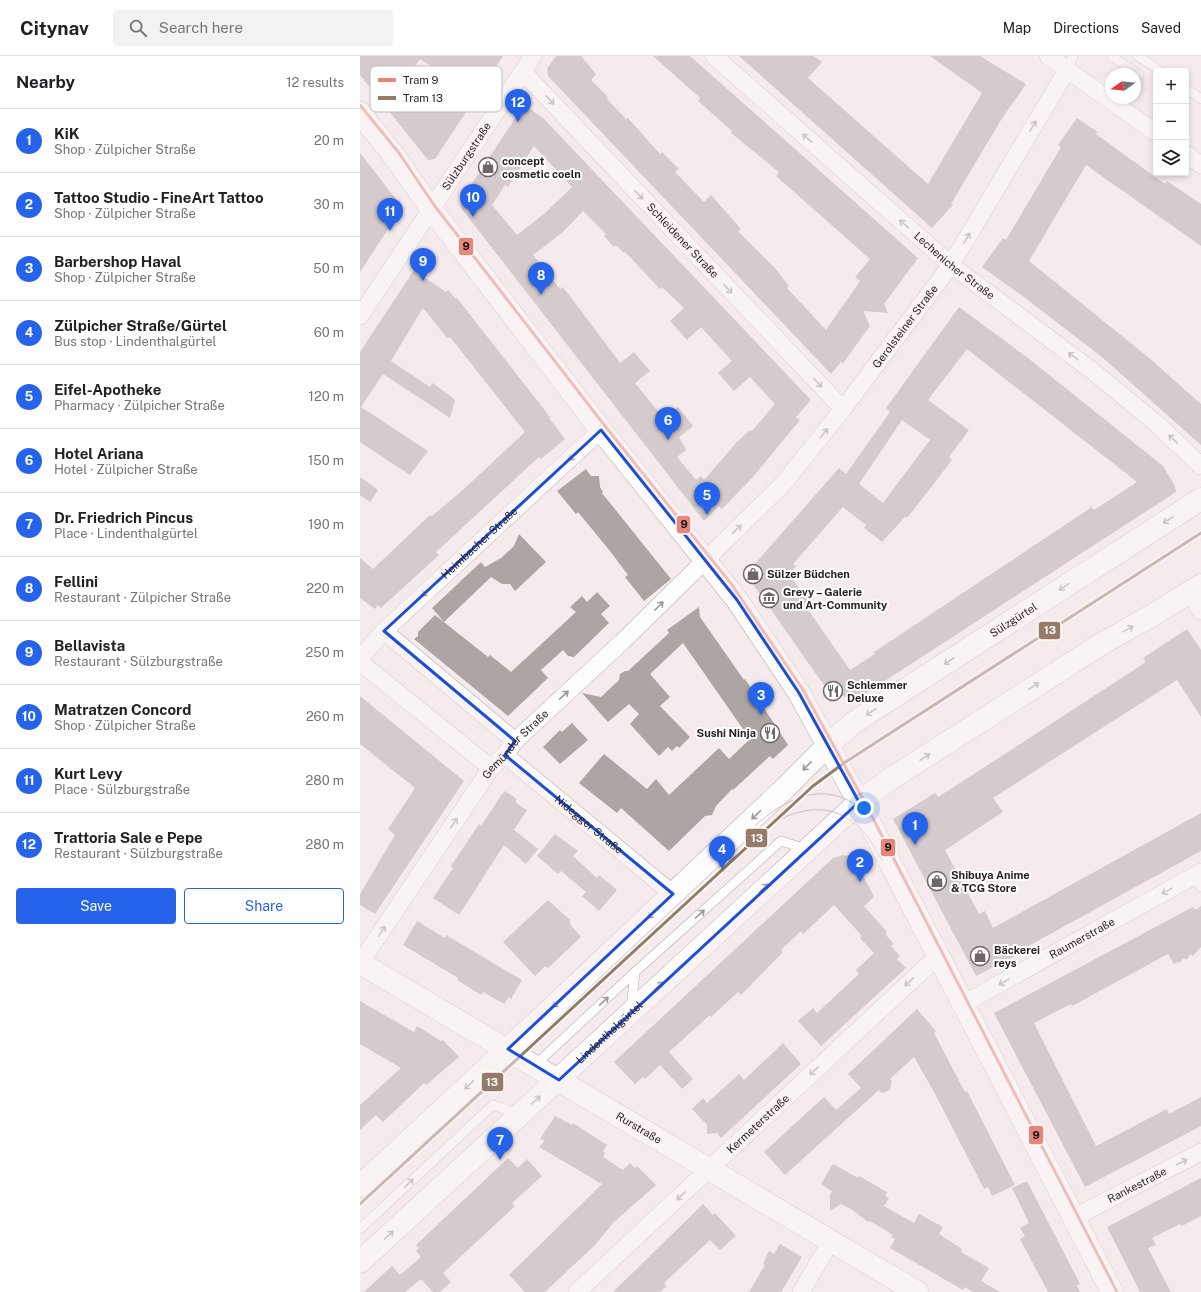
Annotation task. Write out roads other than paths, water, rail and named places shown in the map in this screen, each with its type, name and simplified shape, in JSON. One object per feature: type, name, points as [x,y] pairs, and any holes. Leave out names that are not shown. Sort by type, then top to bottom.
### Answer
[{"type":"main road","points":[[360,113],[395,157],[432,210],[601,430],[707,558],[800,692],[859,802],[1112,1292]]},
{"type":"main road","name":"Sülzgürtel","points":[[828,745],[853,723],[1201,499]]},
{"type":"main road","points":[[859,802],[892,778],[1103,643],[1195,589]]},
{"type":"main road","points":[[360,1186],[673,894],[828,745]]},
{"type":"main road","name":"Lindenthalgürtel","points":[[360,1262],[859,802]]},
{"type":"main road","name":"Rurstraße","points":[[360,963],[508,1049],[534,1066],[917,1292]]},
{"type":"street","name":"Sülzburgstraße","points":[[502,104],[533,56]]},
{"type":"street","name":"Lechenicher Straße","points":[[714,56],[951,265],[1095,373],[1157,424],[1201,466]]},
{"type":"street","points":[[1048,56],[1070,63],[1153,131]]},
{"type":"street","name":"Gerolsteiner Straße","points":[[707,558],[783,484],[843,409],[951,265],[1070,63]]},
{"type":"street","name":"Schleidener Straße","points":[[523,72],[843,409]]},
{"type":"street","name":"Sülzburgstraße","points":[[360,316],[497,112]]},
{"type":"street","points":[[1189,156],[1201,165]]},
{"type":"street","name":"Heimbacher Straße","points":[[362,652],[601,430]]},
{"type":"street","name":"Gemünder Straße","points":[[360,963],[491,768],[505,755],[515,741],[622,642],[707,558]]},
{"type":"street","points":[[1195,589],[1201,610]]},
{"type":"street","points":[[384,631],[515,741]]},
{"type":"street","points":[[362,652],[491,768]]},
{"type":"street","name":"Nidegger Straße","points":[[505,755],[673,894]]},
{"type":"street","name":"Raumerstraße","points":[[963,1004],[1199,879]]},
{"type":"street","name":"Kermeterstraße","points":[[577,1292],[938,956]]},
{"type":"street","name":"Rankestraße","points":[[1073,1218],[1201,1152]]},
{"type":"street","points":[[801,1292],[831,1241]]},
{"type":"lane","points":[[1112,56],[1129,68]]},
{"type":"lane","points":[[1138,56],[1156,68]]},
{"type":"lane","points":[[1189,91],[1201,99]]},
{"type":"lane","points":[[534,1066],[635,972],[781,841],[807,849]]},
{"type":"lane","points":[[631,1012],[635,972]]},
{"type":"lane","points":[[360,1229],[493,1105],[519,1114]]},
{"type":"tram line","name":"9","points":[[360,105],[399,153],[434,205],[605,426],[732,585],[802,688],[863,799],[1117,1292]]},
{"type":"tram line","name":"13","points":[[360,1204],[813,786],[844,763],[1201,533]]},
{"type":"tram line","points":[[756,825],[781,806],[808,795],[822,794],[836,796],[850,802],[864,812],[882,837]]},
{"type":"tram line","points":[[761,833],[787,816],[815,810],[829,811],[843,816],[855,824],[867,836],[882,860]]},
{"type":"place","name":"Trattoria Sale e Pepe","points":[[518,122]]},
{"type":"place","name":"concept cosmetic coeln","points":[[488,167]]},
{"type":"place","name":"Matratzen Concord","points":[[473,217]]},
{"type":"place","name":"Kurt Levy","points":[[390,231]]},
{"type":"place","name":"Bellavista","points":[[423,281]]},
{"type":"place","name":"Fellini","points":[[541,295]]},
{"type":"place","name":"Hotel Ariana","points":[[668,440]]},
{"type":"place","name":"Eifel-Apotheke","points":[[707,515]]},
{"type":"place","name":"Sülzer Büdchen","points":[[753,574]]},
{"type":"place","name":"Grevy – Galerie und Art-Community","points":[[769,598]]},
{"type":"place","name":"Schlemmer Deluxe","points":[[833,691]]},
{"type":"place","name":"Barbershop Haval","points":[[761,715]]},
{"type":"place","name":"Sushi Ninja","points":[[770,733]]},
{"type":"place","name":"KiK","points":[[915,845]]},
{"type":"place","name":"Zülpicher Straße/Gürtel","points":[[722,869]]},
{"type":"place","name":"Shibuya Anime & TCG Store","points":[[937,881]]},
{"type":"place","name":"Tattoo Studio - FineArt Tattoo","points":[[860,882]]},
{"type":"place","name":"Bäckerei reys","points":[[980,956]]},
{"type":"place","name":"Dr. Friedrich Pincus","points":[[500,1160]]}]
